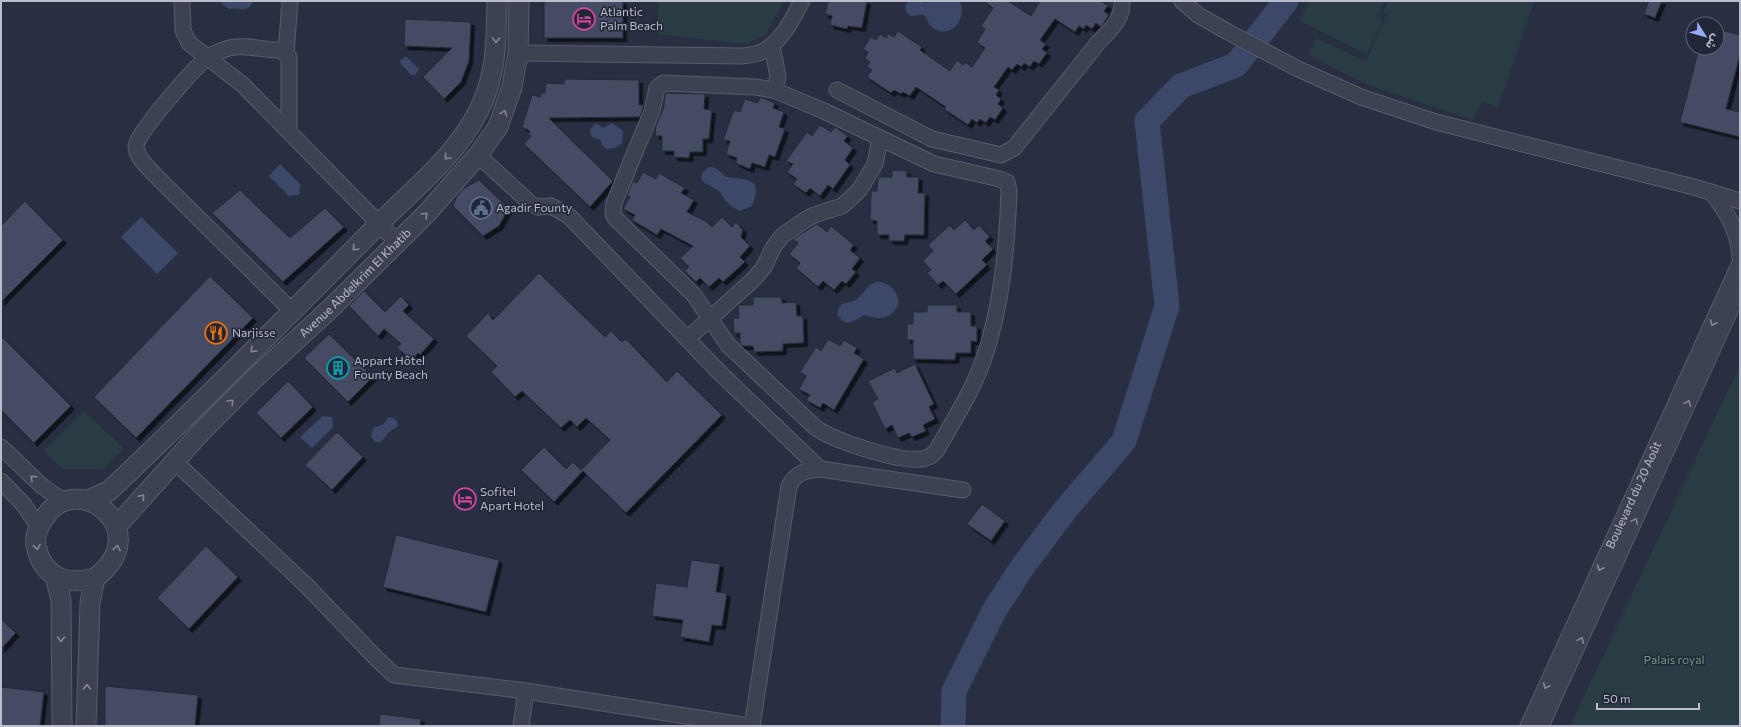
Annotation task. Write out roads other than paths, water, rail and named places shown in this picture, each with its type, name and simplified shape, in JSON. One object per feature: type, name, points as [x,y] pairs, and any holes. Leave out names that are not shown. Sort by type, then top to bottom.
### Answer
[{"type":"street","points":[[182,1],[182,21],[186,38],[195,49],[243,85],[289,130],[397,242]]},
{"type":"street","points":[[289,130],[289,63],[286,54],[290,1]]},
{"type":"street","name":"Avenue Abdelkrim El Khatib","points":[[88,500],[109,491],[127,474],[379,223],[429,176],[452,151],[478,111],[488,91],[493,75],[496,54],[497,1]]},
{"type":"street","name":"Avenue Abdelkrim El Khatib","points":[[116,527],[174,461],[256,377],[330,309],[427,213],[478,155],[498,127],[512,87],[518,53],[519,1]]},
{"type":"street","points":[[518,53],[742,56],[761,53],[772,45],[791,23],[802,1]]},
{"type":"street","points":[[837,90],[932,139],[1002,155],[1014,148],[1097,44],[1119,20],[1122,1]]},
{"type":"street","points":[[1182,1],[1198,15],[1228,32],[1298,69],[1361,97],[1416,116],[1712,192],[1740,201]]},
{"type":"street","points":[[772,45],[778,77],[774,90]]},
{"type":"street","points":[[286,54],[278,50],[230,48],[207,57],[141,132],[137,140],[137,152],[154,174],[292,311]]},
{"type":"street","points":[[660,84],[755,87],[774,90],[824,111],[880,139],[934,164],[1000,179],[1007,182],[1009,186],[1007,248],[989,342],[974,381],[934,454],[920,460],[871,451],[821,432],[810,424],[736,354],[720,336],[694,295],[616,218],[613,208],[652,111],[656,90],[660,84]]},
{"type":"street","points":[[687,339],[759,273],[773,248],[782,236],[814,215],[842,206],[851,198],[860,188],[875,164],[880,139]]},
{"type":"street","points":[[478,155],[531,204],[543,208],[551,206],[569,216],[687,339],[820,469]]},
{"type":"street","points":[[1712,192],[1732,224],[1737,236],[1740,258]]},
{"type":"street","name":"Boulevard du 20 Août","points":[[1528,726],[1740,263]]},
{"type":"street","name":"Boulevard du 20 Août","points":[[1541,726],[1740,289]]},
{"type":"street","points":[[1,446],[43,488],[64,501]]},
{"type":"street","points":[[174,461],[306,585],[387,670],[394,675],[526,691],[751,726],[789,486],[796,475],[803,472],[820,469],[963,490]]},
{"type":"street","points":[[1,481],[24,505],[38,526]]},
{"type":"street","points":[[74,499],[88,500],[100,506],[110,515],[116,527],[119,542],[116,556],[107,569],[95,578],[82,582],[68,582],[55,576],[45,567],[38,555],[35,541],[38,526],[49,510],[64,501],[74,499]]},
{"type":"street","points":[[55,576],[61,600],[62,726]]},
{"type":"street","points":[[86,726],[90,603],[95,578]]},
{"type":"street","points":[[521,726],[526,691]]},
{"type":"water","points":[[222,1],[253,1],[246,9],[229,9],[222,4]]},
{"type":"water","points":[[909,1],[922,1],[925,3],[930,1],[959,1],[962,8],[962,14],[954,28],[942,31],[931,27],[924,15],[911,16],[906,12],[905,5]]},
{"type":"water","points":[[407,57],[419,69],[415,75],[411,75],[401,64],[400,61]]},
{"type":"water","points":[[596,123],[603,128],[612,123],[623,131],[622,143],[615,148],[607,149],[602,145],[600,139],[594,138],[591,134],[590,130]]},
{"type":"water","points":[[280,164],[301,185],[299,188],[300,193],[298,195],[289,196],[269,176]]},
{"type":"water","points":[[709,167],[717,169],[727,177],[752,182],[755,185],[756,190],[752,206],[740,211],[734,208],[725,200],[720,192],[704,182],[701,176]]},
{"type":"water","points":[[141,217],[178,253],[157,274],[121,237]]},
{"type":"water","points":[[877,282],[886,283],[894,290],[899,302],[893,312],[881,318],[865,315],[847,323],[844,322],[837,314],[841,305],[843,303],[855,301],[868,287]]},
{"type":"water","points":[[323,416],[332,417],[333,427],[312,448],[300,437]]},
{"type":"water","points":[[388,417],[397,421],[398,426],[388,433],[381,442],[375,442],[371,437],[373,428],[384,424]]},
{"type":"waterway","points":[[953,726],[954,691],[994,611],[1021,569],[1065,510],[1124,441],[1167,306],[1147,121],[1181,86],[1236,65],[1286,1]]},
{"type":"place","name":"Atlantic Palm Beach","points":[[584,19]]},
{"type":"place","name":"Agadir Founty","points":[[481,208]]},
{"type":"place","name":"Narjisse","points":[[216,333]]},
{"type":"place","name":"Appart Hôtel Founty Beach","points":[[338,368]]},
{"type":"place","name":"Sofitel Apart Hotel","points":[[465,499]]},
{"type":"park label","name":"Palais royal","points":[[1674,660]]}]
